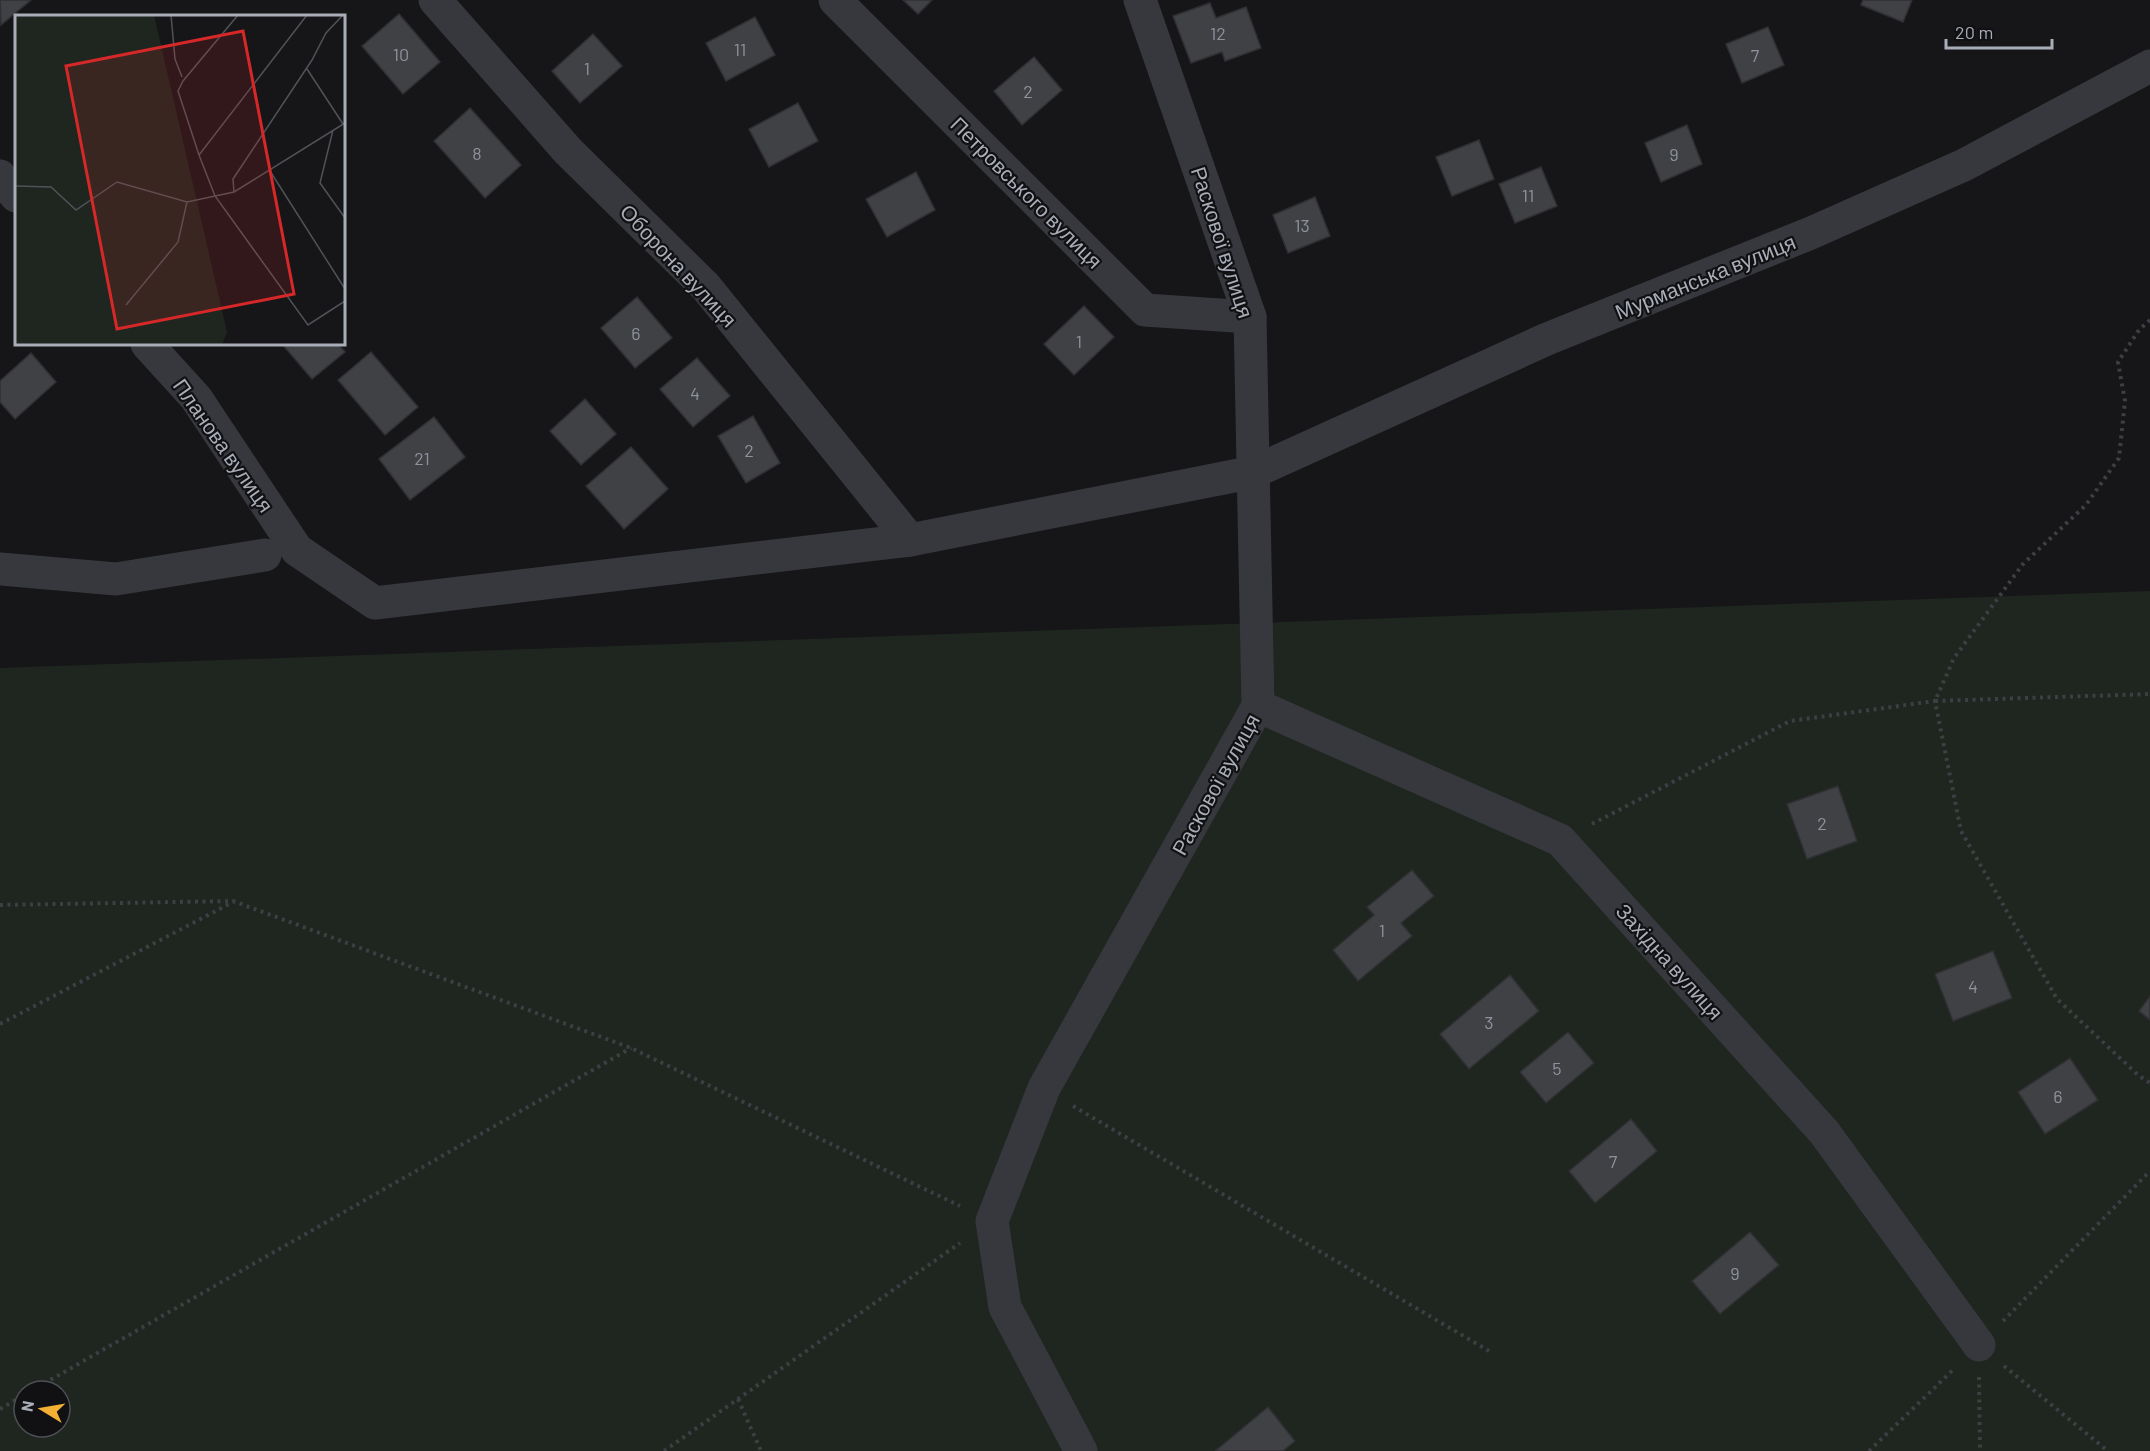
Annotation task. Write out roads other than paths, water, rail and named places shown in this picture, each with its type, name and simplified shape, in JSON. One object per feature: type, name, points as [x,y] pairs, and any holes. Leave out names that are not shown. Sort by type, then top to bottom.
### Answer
[{"type":"street","name":"Оборона вулиця","points":[[435,0],[568,150],[706,287],[910,540]]},
{"type":"street","name":"Петровського вулиця","points":[[836,0],[1145,309],[1250,317]]},
{"type":"street","name":"Раскової вулиця","points":[[1081,1451],[1005,1307],[992,1221],[1044,1088],[1258,706],[1250,317],[1143,1]]},
{"type":"street","name":"Мурманська вулиця","points":[[297,550],[375,603],[910,540],[1254,471],[1547,339],[1811,233],[1964,165],[2150,66]]},
{"type":"street","points":[[0,176],[15,195]]},
{"type":"street","name":"Планова вулиця","points":[[148,345],[196,398],[297,550]]},
{"type":"street","points":[[0,569],[116,579],[265,555]]},
{"type":"street","name":"Західна вулиця","points":[[1258,706],[1560,840],[1824,1132],[1979,1345]]}]
